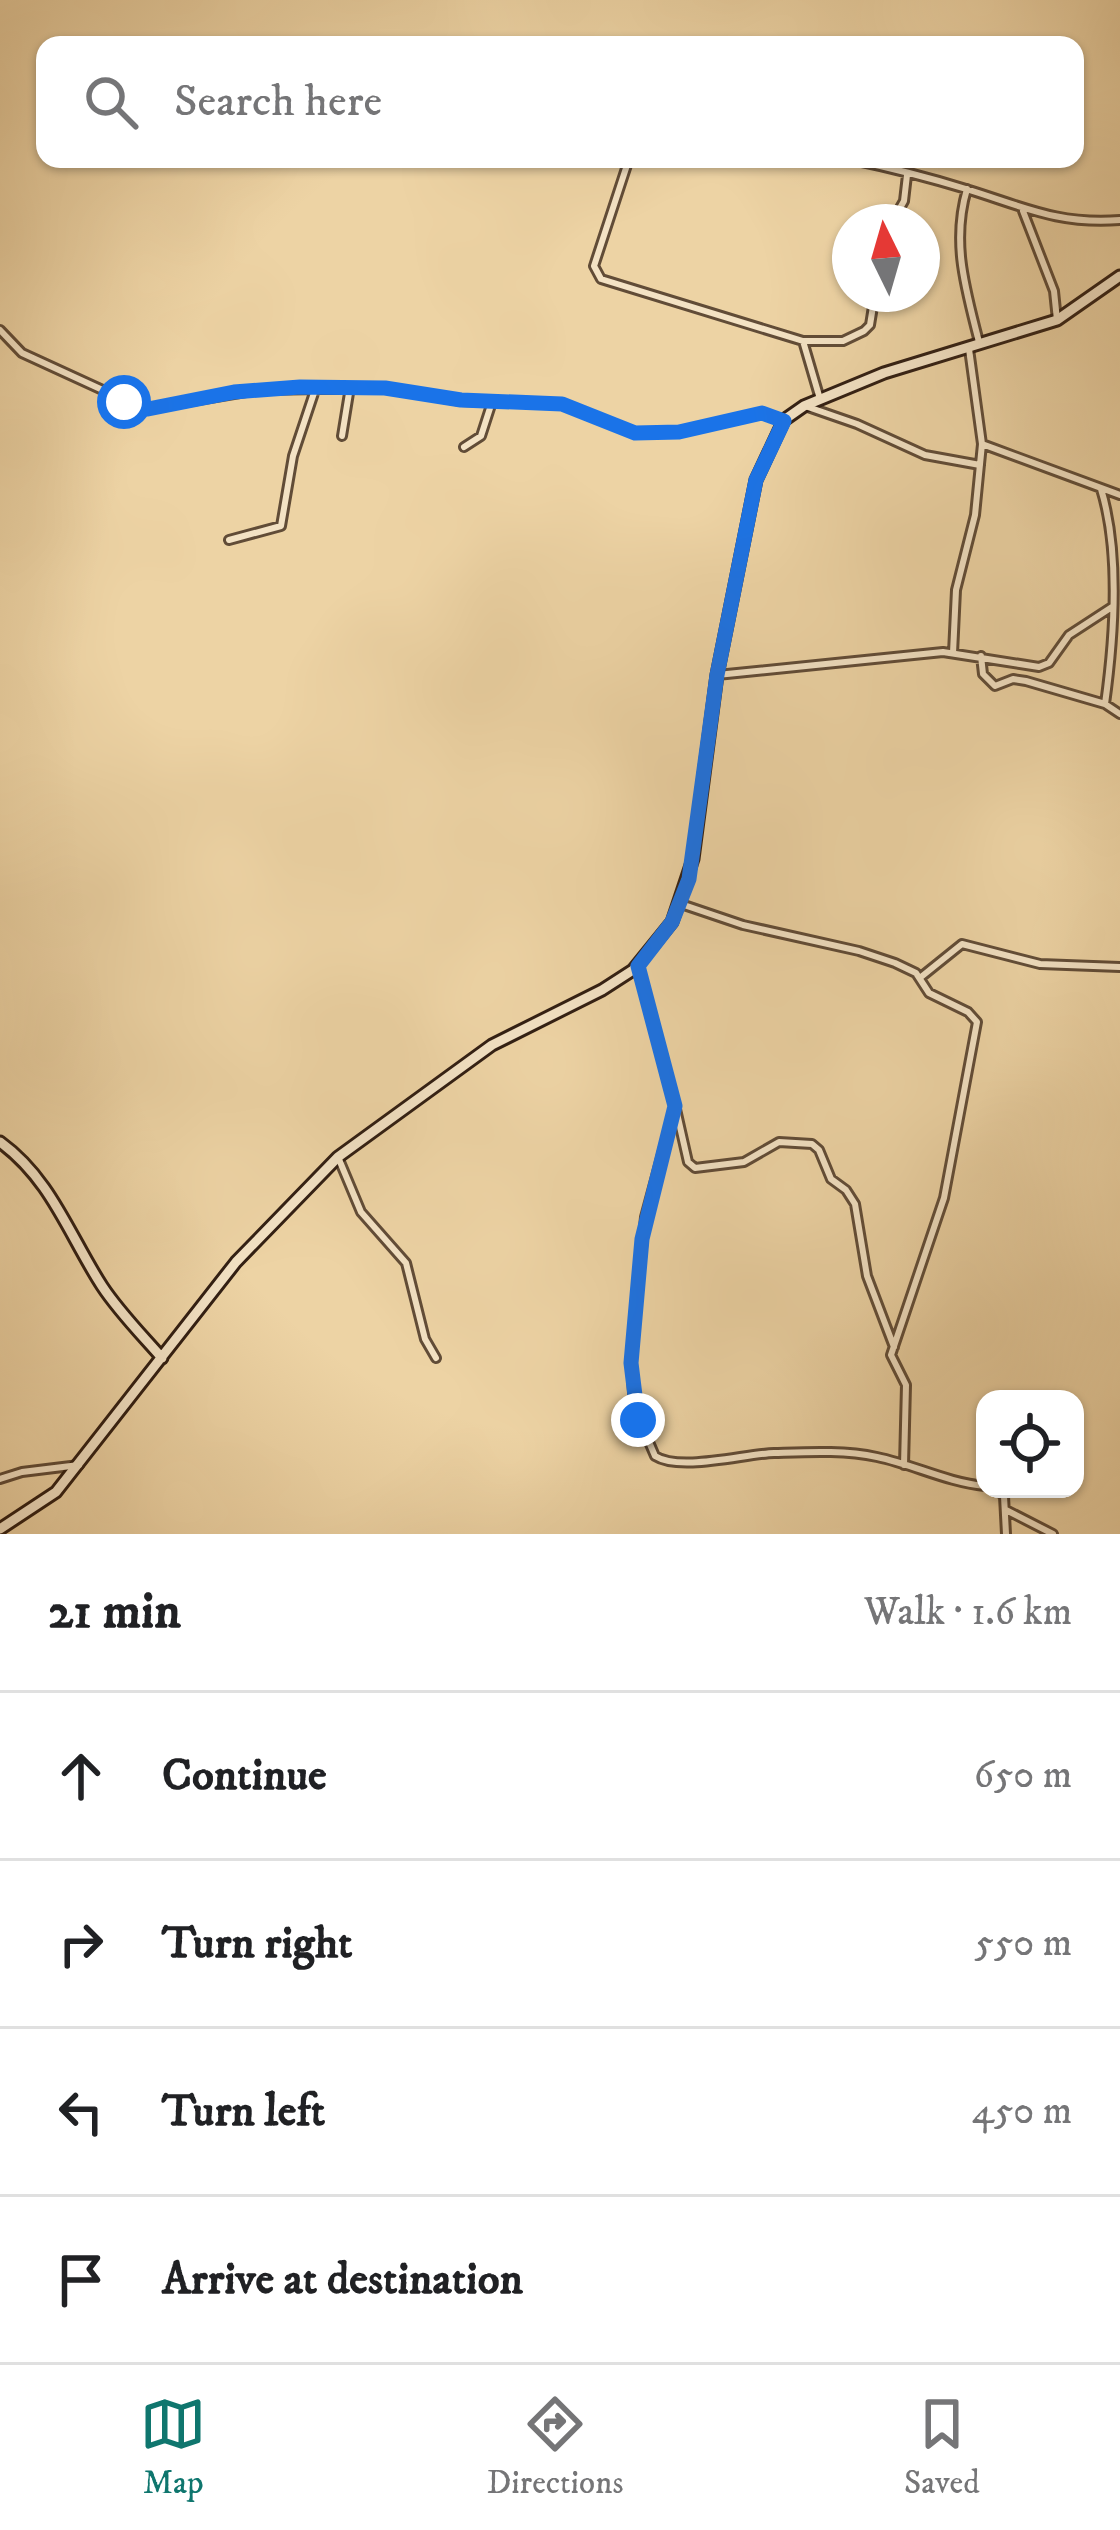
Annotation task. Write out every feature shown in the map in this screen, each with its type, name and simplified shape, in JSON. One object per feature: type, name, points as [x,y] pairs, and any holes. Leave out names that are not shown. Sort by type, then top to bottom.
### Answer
[{"type":"street","points":[[626,168],[594,266],[596,276],[803,341],[843,341],[864,332],[873,312]]},
{"type":"street","points":[[883,168],[967,189],[1023,211],[1120,220]]},
{"type":"street","points":[[902,204],[907,174]]},
{"type":"street","points":[[953,652],[953,608],[975,514],[982,444],[974,344],[959,258],[958,233],[967,189]]},
{"type":"street","points":[[1023,211],[1054,291],[1058,320]]},
{"type":"street","points":[[8,1529],[48,1499],[80,1465],[236,1262],[338,1157],[492,1045],[602,990],[638,966],[672,922],[693,859],[717,675],[756,480],[784,421],[820,399],[974,344],[1058,320],[1120,276]]},
{"type":"street","points":[[0,330],[22,353],[144,409],[227,393],[350,387],[405,389],[492,402],[562,404],[635,433],[656,434],[762,413],[784,421]]},
{"type":"street","points":[[803,341],[820,399]]},
{"type":"street","points":[[230,540],[255,530],[280,528],[293,456],[316,387]]},
{"type":"street","points":[[342,436],[350,387]]},
{"type":"street","points":[[464,447],[481,436],[492,402]]},
{"type":"street","points":[[804,406],[925,455],[980,465]]},
{"type":"street","points":[[982,444],[1120,495]]},
{"type":"street","points":[[1101,489],[1113,530],[1105,704]]},
{"type":"street","points":[[717,675],[953,652],[1044,666],[1069,635],[1112,607]]},
{"type":"street","points":[[981,656],[983,674],[995,686],[1018,679],[1105,704],[1120,714]]},
{"type":"street","points":[[681,904],[742,925],[859,951],[921,977],[929,993],[974,1017],[977,1028],[944,1198],[891,1360],[907,1396],[904,1465]]},
{"type":"street","points":[[921,977],[962,944],[1031,963],[1120,967]]},
{"type":"street","points":[[638,966],[688,1162],[695,1168],[744,1162],[779,1142],[812,1144],[819,1150],[832,1180],[855,1204],[867,1276],[894,1347]]},
{"type":"street","points":[[675,1106],[645,1217],[631,1363],[634,1407],[655,1456],[672,1462],[817,1452],[876,1457],[976,1485]]},
{"type":"street","points":[[0,1142],[43,1184],[105,1292],[162,1358]]},
{"type":"street","points":[[338,1157],[362,1212],[406,1263],[425,1339],[436,1358]]},
{"type":"street","points":[[0,1479],[80,1465]]},
{"type":"street","points":[[1004,1498],[1006,1534]]},
{"type":"street","points":[[1006,1510],[1053,1534]]},
{"type":"route","points":[[124,402],[148,409],[234,392],[385,388],[461,400],[562,404],[635,433],[679,432],[762,413],[784,421],[756,480],[717,675],[689,879],[672,922],[638,966],[675,1106],[642,1239],[631,1363],[638,1420]]}]
